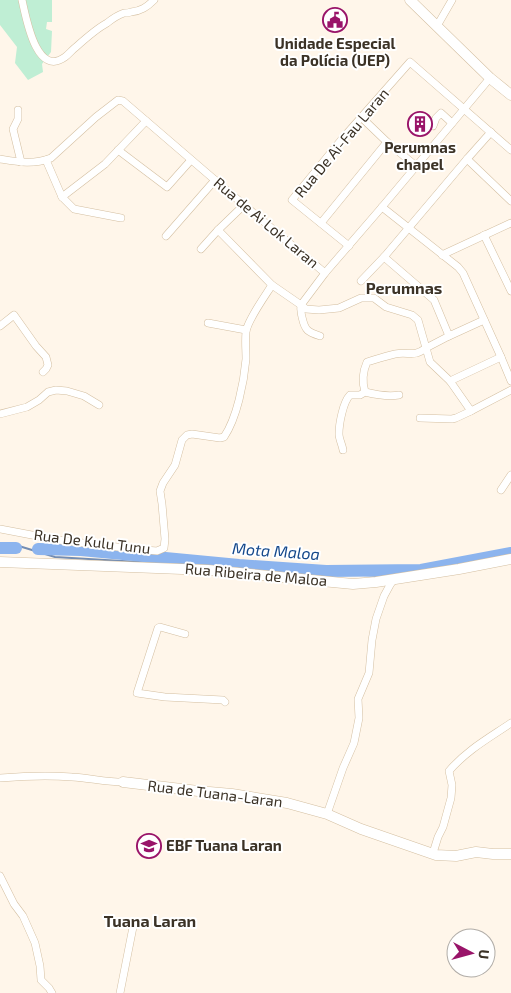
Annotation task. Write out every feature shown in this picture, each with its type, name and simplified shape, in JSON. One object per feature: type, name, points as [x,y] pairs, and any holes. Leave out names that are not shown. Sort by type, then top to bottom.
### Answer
[{"type":"street","points":[[22,0],[35,46],[42,56],[53,61],[64,58],[81,42],[113,19],[123,13],[140,11],[154,0]]},
{"type":"street","points":[[410,0],[511,96]]},
{"type":"street","points":[[437,26],[452,0]]},
{"type":"street","name":"Rua De Ai-Fau Laran","points":[[349,246],[292,200],[361,117],[410,62],[463,109]]},
{"type":"street","name":"Rua de Ai Lok Laran","points":[[46,160],[51,158],[96,117],[118,100],[123,101],[325,273],[490,78]]},
{"type":"street","points":[[463,109],[511,150]]},
{"type":"street","points":[[18,110],[18,119],[13,129],[21,162]]},
{"type":"street","points":[[433,126],[436,118],[441,113],[452,123]]},
{"type":"street","points":[[361,117],[416,166]]},
{"type":"street","points":[[62,197],[105,164],[146,121]]},
{"type":"street","points":[[361,281],[384,257],[491,132]]},
{"type":"street","points":[[321,223],[387,142]]},
{"type":"street","points":[[118,150],[167,187],[191,160]]},
{"type":"street","points":[[0,159],[27,163],[46,160],[62,197],[74,208],[121,218]]},
{"type":"street","points":[[467,159],[511,202]]},
{"type":"street","points":[[166,236],[214,180]]},
{"type":"street","points":[[201,249],[244,205]]},
{"type":"street","points":[[382,207],[463,273],[509,373],[511,382]]},
{"type":"street","points":[[442,254],[511,222]]},
{"type":"street","points":[[218,230],[272,285],[306,309],[338,308],[361,298],[374,298],[386,307],[412,315],[418,320],[430,362],[450,382],[472,411]]},
{"type":"street","points":[[484,235],[511,291]]},
{"type":"street","points":[[384,257],[434,300],[449,336]]},
{"type":"street","points":[[320,336],[310,333],[304,327],[300,310],[301,305],[325,273]]},
{"type":"street","name":"Rua De Kulu Tunu","points":[[0,529],[58,540],[134,549],[157,551],[164,548],[160,491],[163,483],[175,464],[182,440],[187,435],[220,438],[224,437],[230,429],[244,383],[246,330],[256,309],[272,285]]},
{"type":"street","points":[[0,326],[14,315],[46,357],[48,365],[43,372]]},
{"type":"street","points":[[365,392],[364,369],[367,362],[399,353],[413,354],[420,352],[484,320]]},
{"type":"street","points":[[208,322],[246,330]]},
{"type":"street","points":[[450,382],[501,356]]},
{"type":"street","points":[[0,414],[27,407],[48,392],[56,390],[84,396],[99,405]]},
{"type":"street","points":[[420,418],[452,419],[472,411],[511,390]]},
{"type":"street","points":[[343,450],[339,434],[346,399],[350,395],[360,395],[365,392],[378,396],[400,395]]},
{"type":"street","points":[[501,490],[511,475]]},
{"type":"street","name":"Rua Ribeira de Maloa","points":[[0,562],[208,570],[353,584],[511,559]]},
{"type":"street","points":[[327,814],[342,768],[354,743],[359,718],[358,699],[369,673],[376,619],[384,596],[394,578]]},
{"type":"street","points":[[185,634],[158,628],[137,693],[165,697],[223,700],[225,702]]},
{"type":"street","points":[[433,853],[451,798],[452,785],[449,771],[477,744],[511,723]]},
{"type":"street","name":"Rua de Tuana-Laran","points":[[0,778],[31,776],[73,777],[273,800],[327,814],[361,829],[436,854],[456,856],[476,852],[511,854]]},
{"type":"street","points":[[0,876],[14,904],[23,916],[35,942],[40,966],[40,980],[52,993]]},
{"type":"street","points":[[120,993],[134,922]]},
{"type":"green space","points":[[0,0],[52,0],[52,22],[47,22],[46,29],[52,31],[51,52],[42,64],[43,72],[28,80],[15,63],[17,47],[0,25]]},
{"type":"waterway","points":[[0,544],[9,543],[55,557],[155,563]]},
{"type":"waterway","name":"Mota Maloa","points":[[0,548],[16,548]]},
{"type":"waterway","name":"Mota Maloa","points":[[38,549],[81,550],[326,571],[421,570],[511,553]]},
{"type":"waterway","name":"Mota Maloa","points":[[235,568],[382,576]]},
{"type":"place","name":"Unidade Especial da Polícia (UEP)","points":[[335,20]]},
{"type":"place","name":"Perumnas chapel","points":[[420,124]]},
{"type":"place","name":"EBF Tuana Laran","points":[[149,846]]},
{"type":"district","name":"Perumnas","points":[[404,288]]},
{"type":"district","name":"Tuana Laran","points":[[150,921]]}]
